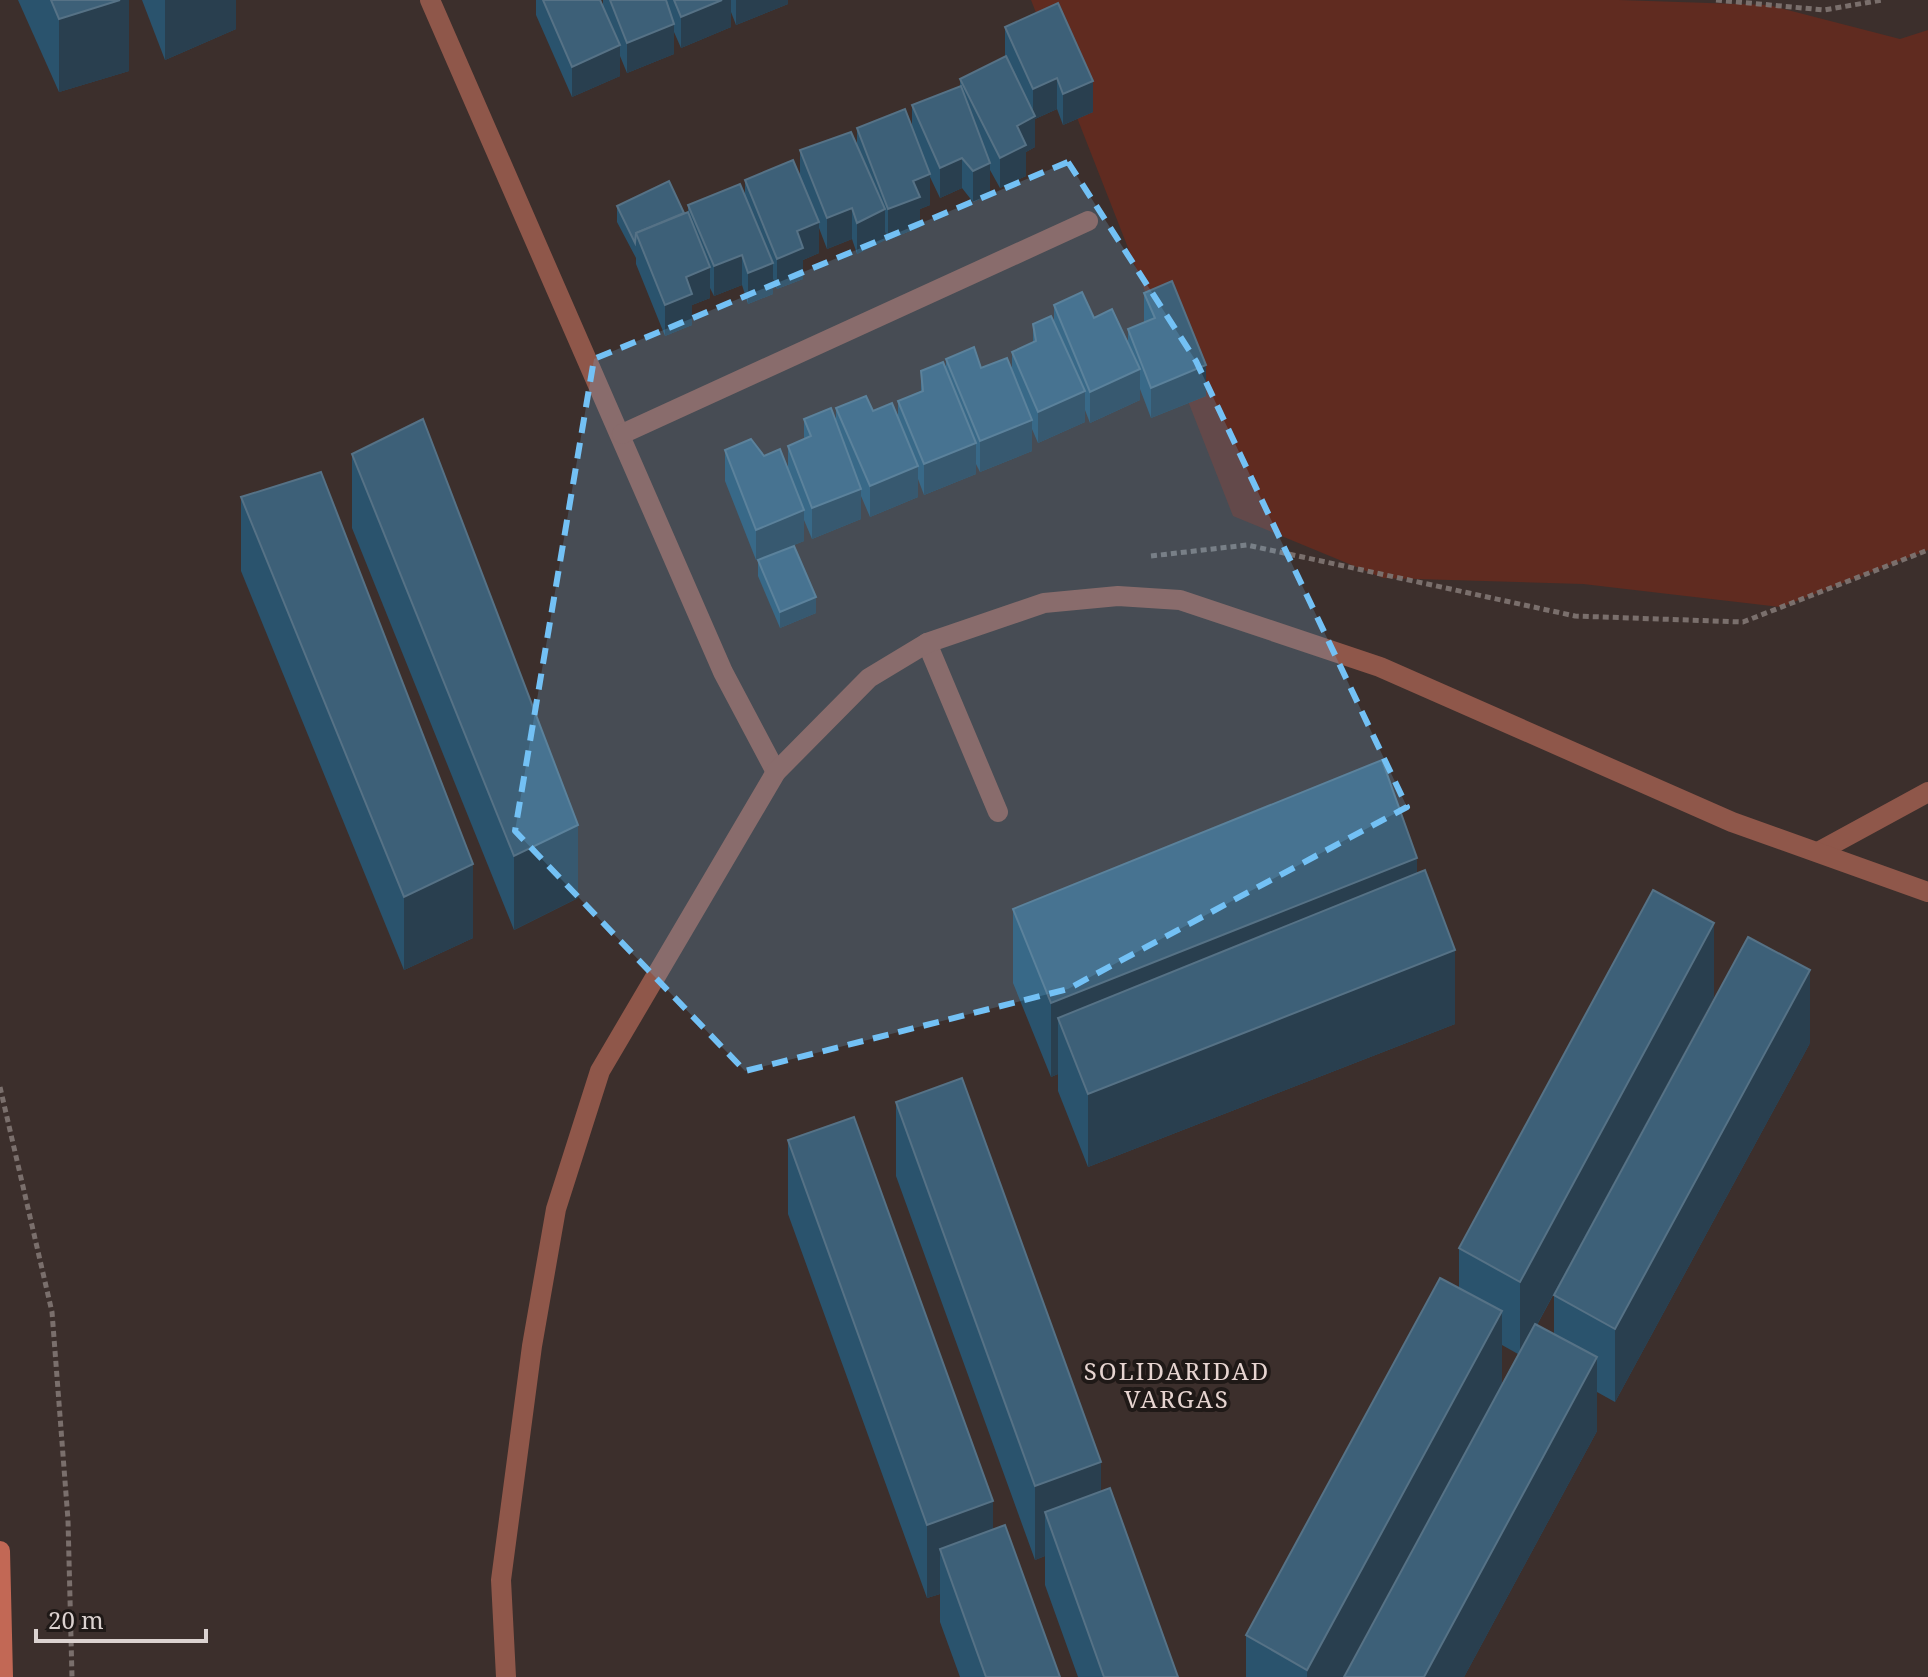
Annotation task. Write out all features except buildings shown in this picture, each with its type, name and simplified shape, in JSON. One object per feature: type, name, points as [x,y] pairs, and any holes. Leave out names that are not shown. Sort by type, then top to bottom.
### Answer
[{"type":"main road","points":[[0,1551],[3,1677]]},
{"type":"street","points":[[430,0],[622,434],[723,672],[776,772]]},
{"type":"street","points":[[622,434],[1088,221]]},
{"type":"street","points":[[506,1677],[501,1580],[532,1346],[556,1209],[600,1071],[776,772],[869,678],[927,643],[1044,603],[1118,596],[1180,600],[1380,667],[1732,822],[1928,892]]},
{"type":"street","points":[[927,643],[998,812]]},
{"type":"street","points":[[1818,852],[1928,792]]},
{"type":"path","points":[[1716,0],[1824,10],[1882,0]]},
{"type":"path","points":[[1148,557],[1247,545],[1383,578],[1575,616],[1743,622],[1928,550]]},
{"type":"path","points":[[0,1087],[52,1312],[68,1520],[72,1677]]},
{"type":"highlighted area","points":[[1068,162],[1196,361],[1407,807],[1068,989],[745,1071],[515,831],[594,359]]},
{"type":"shaded area","points":[[1031,0],[1619,0],[1768,5],[1900,39],[1928,30],[1928,550],[1781,607],[1583,584],[1383,578],[1233,516]]},
{"type":"district","name":"SOLIDARIDAD VARGAS","points":[[1177,1384]]}]
